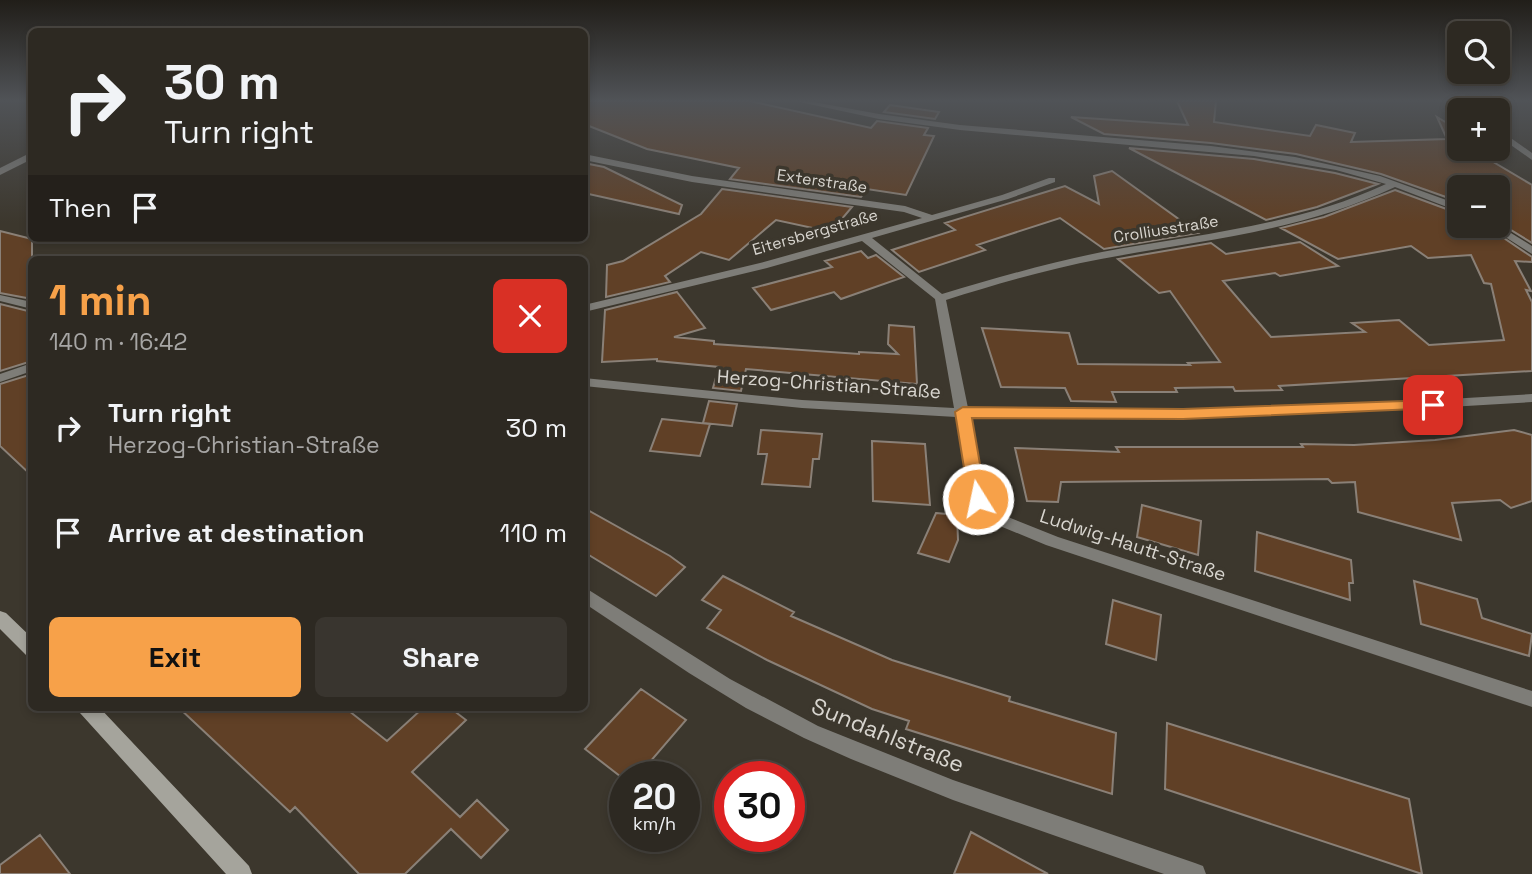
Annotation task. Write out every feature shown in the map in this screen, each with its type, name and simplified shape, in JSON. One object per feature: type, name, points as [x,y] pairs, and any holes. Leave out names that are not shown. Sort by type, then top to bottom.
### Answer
[{"type":"main road","points":[[0,618],[28,646]]},
{"type":"main road","points":[[91,711],[242,874]]},
{"type":"street","points":[[1123,142],[1280,156],[1326,164],[1395,184],[1447,204]]},
{"type":"street","points":[[1511,142],[1532,157]]},
{"type":"street","points":[[0,172],[28,157]]},
{"type":"street","name":"Exterstraße","points":[[588,157],[692,179],[905,209],[930,218]]},
{"type":"street","name":"Eitersbergstraße","points":[[588,308],[704,281],[864,237],[1005,197],[1052,180]]},
{"type":"street","name":"Crolliusstraße","points":[[940,298],[1101,256],[1301,221],[1341,209],[1395,184]]},
{"type":"street","points":[[864,237],[940,298]]},
{"type":"street","points":[[1510,237],[1532,251]]},
{"type":"street","points":[[0,298],[28,305]]},
{"type":"street","name":"Ludwig-Hautt-Straße","points":[[940,298],[978,499],[988,514],[1052,541],[1532,699]]},
{"type":"street","points":[[0,378],[28,368]]},
{"type":"street","name":"Herzog-Christian-Straße","points":[[588,382],[774,402],[963,412],[1088,415],[1265,413],[1532,398]]},
{"type":"street","name":"Sundahlstraße","points":[[588,597],[746,698],[810,732],[900,770],[1195,874]]},
{"type":"building","points":[[629,142],[931,142],[906,195],[867,189],[861,197],[730,179],[739,168],[647,149]]},
{"type":"building","points":[[1197,142],[1447,142],[1447,161],[1492,161],[1532,185],[1532,243],[1510,229],[1510,175],[1447,175],[1447,197],[1381,174],[1296,154]]},
{"type":"building","points":[[1129,148],[1254,159],[1335,173],[1378,184],[1317,207],[1266,220]]},
{"type":"building","points":[[588,164],[604,167],[682,205],[679,214],[588,194]]},
{"type":"building","points":[[1112,171],[1198,233],[1104,249],[1060,218],[977,245],[985,250],[919,272],[892,250],[955,230],[945,223],[1065,186],[1099,204],[1094,176]]},
{"type":"building","points":[[722,189],[852,207],[831,232],[776,220],[729,260],[701,252],[665,276],[670,282],[606,297],[607,265],[623,261],[701,214]]},
{"type":"building","points":[[1395,190],[1447,209],[1447,238],[1504,238],[1532,257],[1532,262],[1515,261],[1531,291],[1526,290],[1532,302],[1532,371],[1279,386],[1282,390],[1235,391],[1233,387],[1175,388],[1177,392],[1112,392],[1116,402],[1071,401],[1065,388],[1001,387],[982,328],[1069,333],[1078,364],[1190,365],[1188,363],[1220,362],[1170,291],[1159,293],[1118,259],[1211,243],[1226,254],[1300,242],[1338,266],[1280,276],[1275,273],[1223,281],[1271,337],[1365,332],[1352,323],[1399,320],[1429,345],[1504,340],[1491,284],[1484,283],[1471,255],[1428,258],[1411,246],[1338,259],[1281,228],[1324,217]]},
{"type":"building","points":[[0,231],[28,238],[28,242],[32,242],[32,256],[28,256],[28,298],[0,293]]},
{"type":"building","points":[[861,251],[868,258],[876,255],[904,277],[841,299],[834,292],[771,310],[753,288],[832,267],[825,261]]},
{"type":"building","points":[[677,292],[705,328],[674,337],[714,341],[714,344],[859,354],[898,354],[888,344],[889,325],[914,327],[917,384],[746,369],[741,391],[713,388],[719,367],[657,359],[602,362],[605,310]]},
{"type":"building","points":[[0,304],[28,311],[28,362],[0,371]]},
{"type":"building","points":[[28,375],[28,472],[0,446],[0,384]]},
{"type":"building","points":[[709,401],[737,404],[732,426],[703,423]]},
{"type":"building","points":[[662,419],[710,424],[700,456],[650,451]]},
{"type":"building","points":[[761,430],[822,434],[819,459],[813,459],[810,487],[762,484],[767,454],[758,454]]},
{"type":"building","points":[[1514,430],[1532,435],[1532,501],[1511,508],[1500,500],[1452,503],[1461,540],[1358,512],[1355,482],[1332,483],[1328,479],[1061,482],[1058,502],[1027,501],[1015,448],[1119,452],[1116,447],[1303,447],[1301,444],[1354,445],[1435,440]]},
{"type":"building","points":[[872,441],[925,444],[930,505],[873,501]]},
{"type":"building","points":[[1142,505],[1201,521],[1198,555],[1137,537]]},
{"type":"building","points":[[588,510],[685,567],[656,596],[588,554]]},
{"type":"building","points":[[936,513],[957,515],[958,540],[949,562],[918,553]]},
{"type":"building","points":[[1257,532],[1351,560],[1353,583],[1349,583],[1350,600],[1255,571]]},
{"type":"building","points":[[723,576],[794,612],[791,616],[892,660],[1010,697],[1009,701],[1116,733],[1112,794],[906,729],[909,721],[872,709],[767,660],[707,628],[721,610],[702,600]]},
{"type":"building","points":[[1414,581],[1477,599],[1482,618],[1532,634],[1529,656],[1421,624]]},
{"type":"building","points":[[1113,600],[1161,615],[1156,660],[1106,644]]},
{"type":"building","points":[[641,689],[686,720],[651,761],[609,761],[609,768],[585,749]]},
{"type":"building","points":[[182,711],[349,711],[387,741],[420,711],[454,711],[466,720],[412,772],[460,817],[477,800],[508,830],[481,858],[451,829],[405,874],[359,874],[295,807],[290,812]]},
{"type":"building","points":[[1167,723],[1409,799],[1422,874],[1165,789]]},
{"type":"building","points":[[971,832],[1048,874],[954,874]]},
{"type":"building","points":[[40,835],[70,874],[0,874],[0,865]]},
{"type":"route","points":[[978,499],[963,412],[1088,415],[1265,413],[1433,405]]}]
